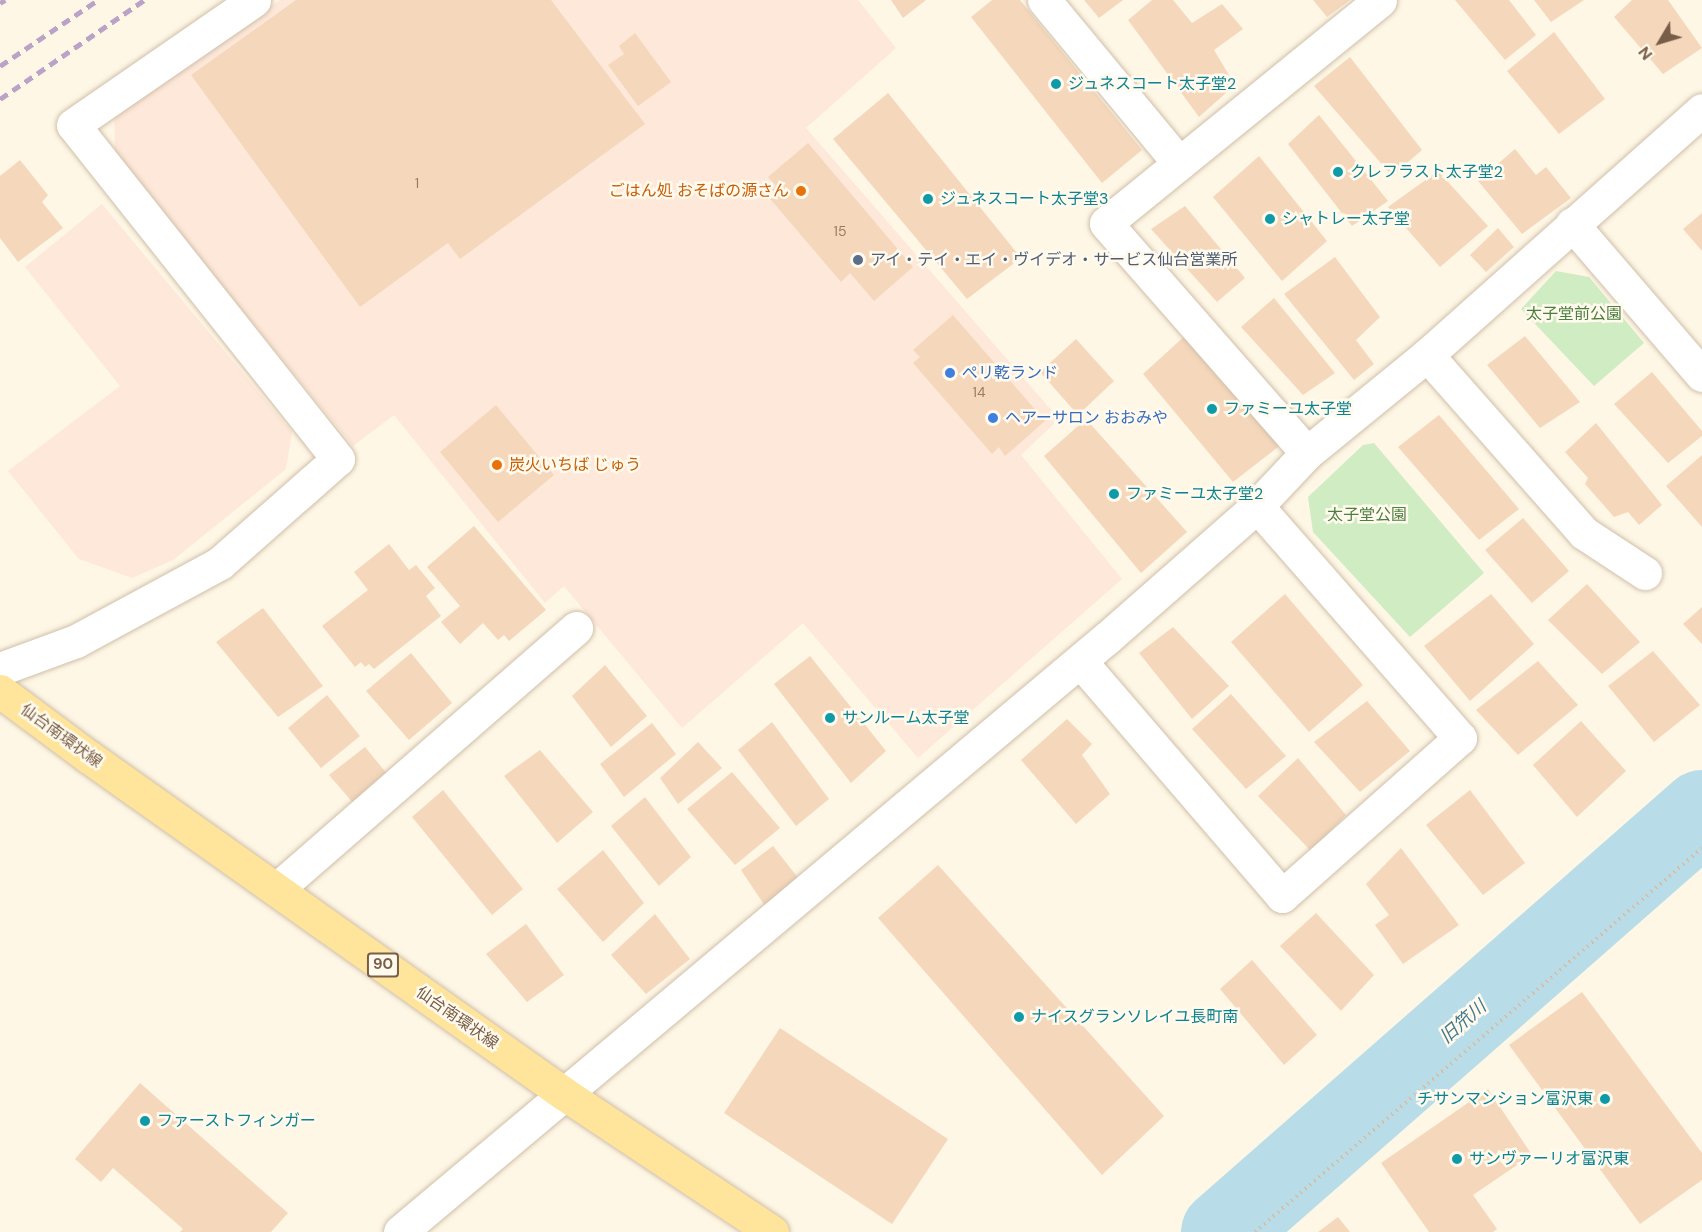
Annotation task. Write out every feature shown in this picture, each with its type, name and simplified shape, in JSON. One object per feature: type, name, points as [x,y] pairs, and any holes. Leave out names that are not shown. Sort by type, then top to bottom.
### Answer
[{"type":"main road","name":"仙台南環状線","points":[[0,691],[88,757],[563,1093],[772,1232]]},
{"type":"street","points":[[0,669],[76,641],[220,563],[338,459],[73,125],[254,0]]},
{"type":"street","points":[[1044,0],[1179,163]]},
{"type":"street","points":[[1307,453],[1106,223],[1380,0]]},
{"type":"street","points":[[400,1232],[1080,661],[1257,506],[1307,453],[1427,355],[1702,110]]},
{"type":"street","points":[[1572,224],[1702,375]]},
{"type":"street","points":[[1427,355],[1584,533],[1645,573]]},
{"type":"street","points":[[1080,661],[1282,896],[1460,738],[1257,506]]},
{"type":"street","points":[[277,889],[576,628]]},
{"type":"path","points":[[1255,1232],[1702,848]]},
{"type":"shaded area","points":[[280,0],[858,0],[896,48],[806,128],[1059,419],[1021,455],[1122,579],[918,758],[803,623],[682,728],[564,586],[545,603],[394,415],[353,446],[115,155],[114,111]]},
{"type":"shaded area","points":[[102,204],[292,432],[286,469],[173,560],[132,578],[79,559],[8,471],[120,386],[25,267]]},
{"type":"green space","name":"太子堂前公園","points":[[1556,271],[1589,277],[1644,343],[1594,386],[1521,309]]},
{"type":"green space","name":"太子堂公園","points":[[1374,443],[1484,573],[1410,637],[1313,532],[1308,497],[1363,445]]},
{"type":"building","points":[[296,0],[551,0],[645,124],[460,259],[448,243],[360,307],[191,75]]},
{"type":"building","points":[[891,0],[926,0],[903,18]]},
{"type":"building","name":"ジュネスコート太子堂2","points":[[992,0],[1020,0],[1142,150],[1102,183],[971,17]]},
{"type":"building","points":[[1084,0],[1123,0],[1099,18]]},
{"type":"building","points":[[1152,0],[1173,0],[1192,23],[1222,4],[1243,29],[1214,50],[1235,85],[1199,117],[1128,20]]},
{"type":"building","points":[[1313,0],[1350,0],[1327,17]]},
{"type":"building","points":[[1455,0],[1509,0],[1536,35],[1505,60]]},
{"type":"building","points":[[1534,0],[1584,0],[1551,22]]},
{"type":"building","points":[[1632,0],[1668,0],[1702,48],[1663,74],[1614,17]]},
{"type":"building","points":[[1554,32],[1605,99],[1559,134],[1507,71]]},
{"type":"building","points":[[635,33],[671,82],[638,106],[608,65],[624,54],[619,46]]},
{"type":"building","points":[[1350,57],[1422,150],[1392,176],[1314,86]]},
{"type":"building","name":"ジュネスコート太子堂3","points":[[888,93],[1021,258],[967,299],[833,139]]},
{"type":"building","name":"クレフラスト太子堂2","points":[[1319,115],[1388,201],[1352,226],[1288,144]]},
{"type":"building","points":[[808,143],[913,267],[874,301],[850,273],[841,282],[766,194],[776,186],[768,177]]},
{"type":"building","points":[[1515,149],[1536,175],[1546,167],[1571,198],[1522,234],[1478,181]]},
{"type":"building","name":"シャトレー太子堂","points":[[1259,156],[1327,241],[1282,281],[1213,197]]},
{"type":"building","points":[[20,160],[48,195],[42,202],[63,228],[18,262],[0,238],[0,176]]},
{"type":"building","points":[[1438,171],[1488,226],[1440,267],[1388,207]]},
{"type":"building","points":[[1185,206],[1245,278],[1217,302],[1151,229]]},
{"type":"building","points":[[1702,213],[1702,251],[1683,229]]},
{"type":"building","points":[[1498,228],[1514,247],[1486,272],[1470,255]]},
{"type":"building","points":[[1335,257],[1380,317],[1356,340],[1374,364],[1354,380],[1284,294]]},
{"type":"building","points":[[1274,298],[1335,373],[1303,395],[1241,327]]},
{"type":"building","points":[[953,315],[1045,421],[1005,456],[999,447],[992,454],[913,363],[920,357],[913,350]]},
{"type":"building","name":"ファミーユ太子堂","points":[[1188,333],[1282,444],[1233,482],[1143,374]]},
{"type":"building","points":[[1525,336],[1580,402],[1540,428],[1487,365]]},
{"type":"building","points":[[1076,339],[1114,381],[1078,415],[1040,372]]},
{"type":"building","points":[[1652,372],[1702,431],[1702,436],[1668,463],[1614,404]]},
{"type":"building","points":[[496,405],[554,475],[498,522],[440,452]]},
{"type":"building","points":[[1439,415],[1519,509],[1479,540],[1398,447]]},
{"type":"building","name":"ファミーユ太子堂2","points":[[1086,419],[1187,532],[1141,573],[1044,456]]},
{"type":"building","points":[[1596,423],[1662,505],[1639,525],[1628,512],[1614,517],[1585,484],[1588,478],[1565,452]]},
{"type":"building","points":[[1702,455],[1702,527],[1666,486]]},
{"type":"building","points":[[1523,518],[1569,571],[1532,603],[1485,550]]},
{"type":"building","points":[[474,526],[546,610],[509,641],[504,635],[498,640],[483,623],[460,644],[441,622],[460,606],[427,567]]},
{"type":"building","points":[[389,544],[409,570],[416,565],[435,588],[426,596],[441,616],[374,669],[369,664],[365,667],[361,662],[355,667],[322,626],[368,590],[354,572]]},
{"type":"building","points":[[1587,584],[1640,642],[1602,674],[1548,620]]},
{"type":"building","points":[[1285,594],[1363,685],[1309,732],[1231,642]]},
{"type":"building","points":[[1491,594],[1534,644],[1470,701],[1424,646]]},
{"type":"building","points":[[1702,607],[1702,644],[1683,624]]},
{"type":"building","points":[[263,608],[323,686],[278,717],[216,642]]},
{"type":"building","points":[[1173,627],[1229,686],[1192,719],[1139,653]]},
{"type":"building","points":[[1653,651],[1700,705],[1654,742],[1608,686]]},
{"type":"building","points":[[411,653],[452,703],[409,740],[366,691]]},
{"type":"building","name":"サンルーム太子堂","points":[[810,656],[886,751],[851,783],[774,684]]},
{"type":"building","points":[[1538,661],[1578,705],[1518,755],[1476,710]]},
{"type":"building","points":[[605,665],[647,716],[611,747],[572,696]]},
{"type":"building","points":[[1231,694],[1286,756],[1246,789],[1192,729]]},
{"type":"building","points":[[327,695],[360,736],[321,768],[288,728]]},
{"type":"building","points":[[1367,701],[1410,751],[1360,792],[1314,742]]},
{"type":"building","points":[[1067,719],[1092,744],[1082,755],[1110,794],[1076,824],[1021,760]]},
{"type":"building","points":[[1581,721],[1626,771],[1577,817],[1533,765]]},
{"type":"building","points":[[772,722],[829,799],[796,826],[738,750]]},
{"type":"building","points":[[652,723],[676,754],[624,797],[600,764]]},
{"type":"building","points":[[698,742],[722,768],[678,804],[660,778]]},
{"type":"building","points":[[365,747],[388,775],[354,804],[329,775]]},
{"type":"building","points":[[540,750],[593,812],[557,843],[504,776]]},
{"type":"building","points":[[1298,758],[1346,815],[1311,851],[1258,796]]},
{"type":"building","points":[[732,772],[780,828],[735,865],[687,809]]},
{"type":"building","points":[[443,790],[523,889],[492,915],[412,817]]},
{"type":"building","points":[[1470,790],[1525,863],[1483,895],[1426,825]]},
{"type":"building","points":[[645,797],[691,857],[659,886],[611,826]]},
{"type":"building","points":[[773,846],[799,879],[765,906],[741,870]]},
{"type":"building","points":[[1401,848],[1459,925],[1403,964],[1375,925],[1389,915],[1366,884]]},
{"type":"building","points":[[603,850],[644,903],[603,942],[557,889]]},
{"type":"building","name":"ナイスグランソレイユ長町南","points":[[938,865],[1164,1116],[1102,1175],[878,918]]},
{"type":"building","points":[[1316,913],[1374,975],[1341,1011],[1280,946]]},
{"type":"building","points":[[655,914],[690,959],[646,994],[611,955]]},
{"type":"building","points":[[526,924],[564,975],[527,1002],[486,954]]},
{"type":"building","points":[[1252,960],[1317,1035],[1284,1065],[1220,989]]},
{"type":"building","name":"チサンマンション富沢東","points":[[1582,992],[1702,1153],[1702,1180],[1640,1224],[1509,1045]]},
{"type":"building","points":[[780,1028],[948,1139],[892,1224],[724,1113]]},
{"type":"building","name":"ファーストフィンガー","points":[[140,1083],[288,1213],[271,1232],[180,1232],[183,1229],[113,1168],[101,1182],[75,1159]]},
{"type":"building","name":"サンヴァーリオ富沢東","points":[[1488,1089],[1532,1155],[1473,1195],[1497,1229],[1493,1232],[1429,1232],[1381,1163]]},
{"type":"building","points":[[1338,1217],[1350,1232],[1318,1232]]},
{"type":"waterway","name":"旧笊川","points":[[1223,1232],[1702,812]]},
{"type":"railway","points":[[0,3],[5,0]]},
{"type":"railway","points":[[0,66],[98,0]]},
{"type":"railway","points":[[0,99],[144,0]]},
{"type":"place","name":"ジュネスコート太子堂2","points":[[1056,84]]},
{"type":"place","name":"クレフラスト太子堂2","points":[[1338,172]]},
{"type":"place","name":"ごはん処 おそばの源さん","points":[[801,191]]},
{"type":"place","name":"ジュネスコート太子堂3","points":[[928,199]]},
{"type":"place","name":"シャトレー太子堂","points":[[1270,219]]},
{"type":"place","name":"アイ・テイ・エイ・ヴイデオ・サービス仙台営業所","points":[[858,260]]},
{"type":"place","name":"ぺリ乾ランド","points":[[950,373]]},
{"type":"place","name":"ファミーユ太子堂","points":[[1212,409]]},
{"type":"place","name":"ヘアーサロン おおみや","points":[[993,418]]},
{"type":"place","name":"炭火いちば じゅう","points":[[497,465]]},
{"type":"place","name":"ファミーユ太子堂2","points":[[1114,494]]},
{"type":"place","name":"サンルーム太子堂","points":[[830,718]]},
{"type":"place","name":"ナイスグランソレイユ長町南","points":[[1019,1017]]},
{"type":"place","name":"チサンマンション富沢東","points":[[1605,1099]]},
{"type":"place","name":"ファーストフィンガー","points":[[145,1121]]},
{"type":"place","name":"サンヴァーリオ富沢東","points":[[1457,1159]]}]
